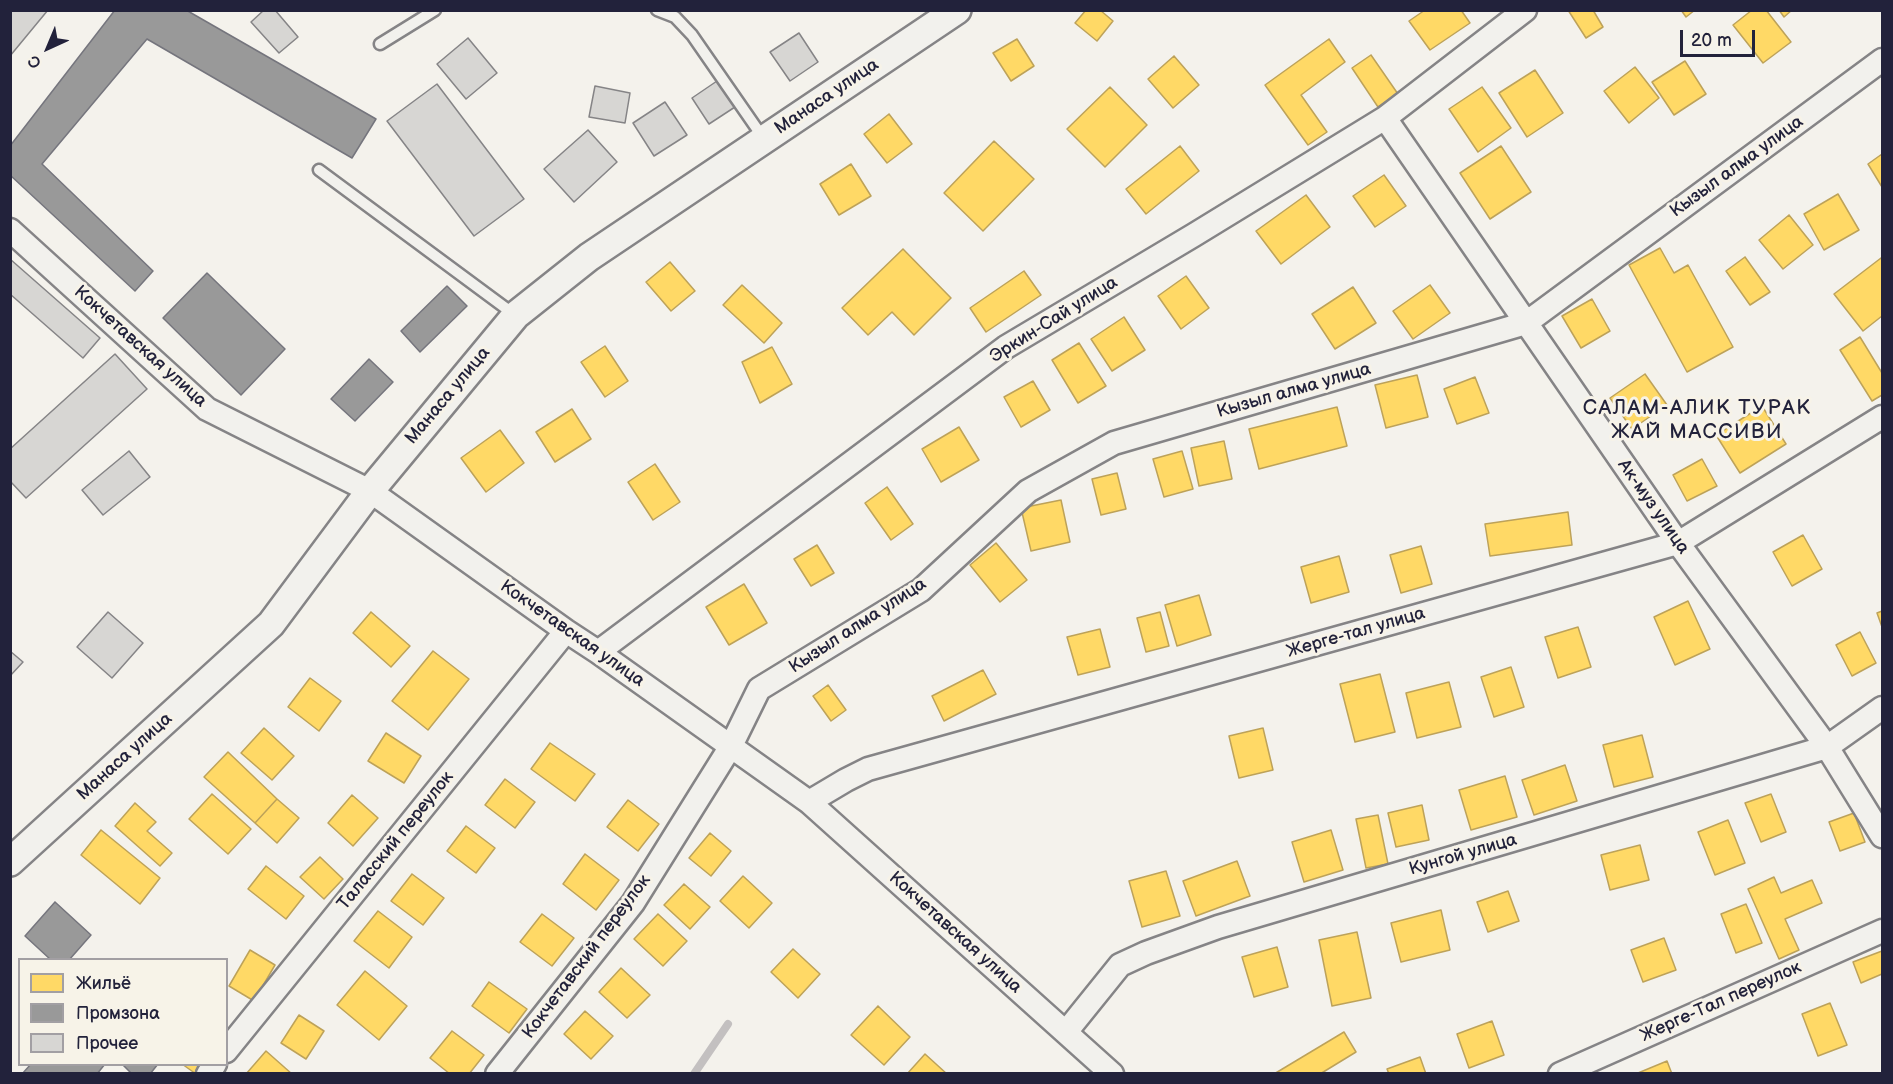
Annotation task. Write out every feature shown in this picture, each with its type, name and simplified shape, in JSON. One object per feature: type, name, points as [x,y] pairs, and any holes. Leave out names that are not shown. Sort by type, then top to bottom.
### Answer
[{"type":"street","name":"Манаса улица","points":[[10,862],[271,624],[370,491],[516,315],[589,257],[957,10]]},
{"type":"street","name":"Эркин-Сай улица","points":[[598,652],[1006,347],[1385,118],[1525,10]]},
{"type":"street","name":"Кызыл алма улица","points":[[731,746],[759,689],[921,590],[1028,491],[1114,442],[1526,323],[1882,60]]},
{"type":"street","name":"Ак-муз улица","points":[[1385,118],[1678,543],[1827,747],[1882,836]]},
{"type":"street","name":"Кокчетавская улица","points":[[10,230],[207,409],[370,491],[809,802],[1112,1074]]},
{"type":"street","name":"Жерге-тал улица","points":[[809,802],[868,769],[1678,543],[1882,417]]},
{"type":"street","name":"Таласский переулок","points":[[228,1049],[566,632]]},
{"type":"street","name":"Кунгой улица","points":[[1066,1032],[1120,965],[1146,953],[1218,927],[1827,747],[1882,708]]},
{"type":"street","name":"Кокчетавский переулок","points":[[497,1074],[633,903],[731,746]]},
{"type":"street","name":"Жерге-Тал переулок","points":[[1560,1074],[1882,932]]},
{"type":"lane","points":[[380,44],[435,10]]},
{"type":"lane","points":[[657,10],[675,17],[692,35],[765,140]]},
{"type":"lane","points":[[319,170],[516,315]]},
{"type":"building: Жильё","points":[[1086,10],[1100,10],[1113,21],[1097,41],[1075,23]]},
{"type":"building: Жильё","points":[[1425,10],[1461,10],[1470,23],[1430,50],[1409,21]]},
{"type":"building: Жильё","points":[[1568,10],[1593,10],[1603,27],[1586,38]]},
{"type":"building: Жильё","points":[[1681,10],[1695,10],[1686,17]]},
{"type":"building: Жильё","points":[[1752,10],[1766,10],[1791,42],[1763,63],[1733,25]]},
{"type":"building: Жильё","points":[[1779,10],[1792,10],[1784,17]]},
{"type":"building: Жильё","points":[[1017,39],[1034,66],[1011,81],[993,53]]},
{"type":"building: Жильё","points":[[1329,39],[1345,62],[1301,95],[1327,132],[1308,145],[1265,85]]},
{"type":"building: Жильё","points":[[1371,55],[1398,94],[1378,107],[1352,68]]},
{"type":"building: Жильё","points":[[1174,56],[1199,85],[1173,108],[1148,79]]},
{"type":"building: Жильё","points":[[1685,61],[1706,94],[1674,115],[1652,82]]},
{"type":"building: Жильё","points":[[1635,67],[1659,98],[1629,123],[1604,91]]},
{"type":"building: Жильё","points":[[1535,70],[1563,113],[1527,137],[1499,93]]},
{"type":"building: Жильё","points":[[1110,87],[1147,125],[1105,167],[1067,129]]},
{"type":"building: Жильё","points":[[1482,87],[1511,128],[1478,152],[1449,109]]},
{"type":"building: Жильё","points":[[889,114],[912,144],[887,163],[864,134]]},
{"type":"building: Жильё","points":[[994,141],[1034,179],[983,231],[944,193]]},
{"type":"building: Жильё","points":[[1180,146],[1199,171],[1146,214],[1126,189]]},
{"type":"building: Жильё","points":[[1501,146],[1531,192],[1490,219],[1460,173]]},
{"type":"building: Жильё","points":[[1882,154],[1882,187],[1868,164]]},
{"type":"building: Жильё","points":[[851,164],[871,196],[839,215],[820,184]]},
{"type":"building: Жильё","points":[[1384,175],[1406,206],[1375,227],[1353,196]]},
{"type":"building: Жильё","points":[[1838,194],[1859,230],[1824,250],[1804,214]]},
{"type":"building: Жильё","points":[[1306,195],[1330,227],[1281,264],[1256,231]]},
{"type":"building: Жильё","points":[[1789,215],[1813,245],[1783,269],[1759,240]]},
{"type":"building: Жильё","points":[[1660,248],[1674,273],[1688,265],[1733,347],[1687,372],[1629,265]]},
{"type":"building: Жильё","points":[[903,249],[951,298],[914,335],[892,312],[868,335],[842,308]]},
{"type":"building: Жильё","points":[[1745,257],[1770,292],[1750,305],[1726,271]]},
{"type":"building: Жильё","points":[[1881,258],[1882,316],[1863,331],[1834,294]]},
{"type":"building: Жильё","points":[[670,262],[695,291],[671,311],[646,282]]},
{"type":"building: Жильё","points":[[1024,271],[1041,295],[986,332],[970,308]]},
{"type":"building: Жильё","points":[[1186,276],[1209,308],[1181,329],[1158,296]]},
{"type":"building: Жильё","points":[[742,285],[782,323],[764,343],[723,305]]},
{"type":"building: Жильё","points":[[1430,285],[1450,313],[1413,339],[1393,311]]},
{"type":"building: Жильё","points":[[1353,287],[1376,323],[1335,349],[1312,314]]},
{"type":"building: Жильё","points":[[1592,299],[1610,331],[1581,348],[1562,316]]},
{"type":"building: Жильё","points":[[1124,317],[1145,350],[1112,371],[1091,339]]},
{"type":"building: Жильё","points":[[1860,337],[1882,373],[1882,395],[1872,401],[1840,350]]},
{"type":"building: Жильё","points":[[1079,343],[1106,386],[1078,403],[1052,360]]},
{"type":"building: Жильё","points":[[605,346],[628,381],[605,397],[581,362]]},
{"type":"building: Жильё","points":[[772,347],[792,384],[760,403],[742,362]]},
{"type":"building: Жильё","points":[[1645,374],[1667,405],[1632,429],[1610,398]]},
{"type":"building: Жильё","points":[[1417,375],[1428,417],[1386,428],[1375,385]]},
{"type":"building: Жильё","points":[[1475,377],[1489,413],[1457,424],[1444,389]]},
{"type":"building: Жильё","points":[[1033,381],[1050,410],[1021,427],[1004,397]]},
{"type":"building: Жильё","points":[[1762,406],[1786,444],[1740,473],[1716,435]]},
{"type":"building: Жильё","points":[[1337,407],[1347,446],[1259,469],[1249,429]]},
{"type":"building: Жильё","points":[[572,409],[591,439],[555,462],[536,432]]},
{"type":"building: Жильё","points":[[959,427],[979,460],[941,482],[922,449]]},
{"type":"building: Жильё","points":[[500,430],[524,463],[486,492],[461,458]]},
{"type":"building: Жильё","points":[[1224,441],[1232,479],[1199,486],[1191,448]]},
{"type":"building: Жильё","points":[[1182,451],[1193,489],[1164,497],[1153,459]]},
{"type":"building: Жильё","points":[[1702,459],[1717,486],[1687,501],[1673,475]]},
{"type":"building: Жильё","points":[[655,464],[680,502],[653,520],[628,482]]},
{"type":"building: Жильё","points":[[1117,473],[1126,509],[1101,515],[1092,479]]},
{"type":"building: Жильё","points":[[887,487],[913,524],[891,540],[865,503]]},
{"type":"building: Жильё","points":[[1061,500],[1070,542],[1031,551],[1021,508]]},
{"type":"building: Жильё","points":[[1568,512],[1572,545],[1490,556],[1485,524]]},
{"type":"building: Жильё","points":[[1803,535],[1822,569],[1792,586],[1773,552]]},
{"type":"building: Жильё","points":[[996,543],[1027,580],[1000,602],[970,565]]},
{"type":"building: Жильё","points":[[817,545],[834,573],[811,586],[794,559]]},
{"type":"building: Жильё","points":[[1421,546],[1432,584],[1401,593],[1390,555]]},
{"type":"building: Жильё","points":[[1339,556],[1349,592],[1311,603],[1301,567]]},
{"type":"building: Жильё","points":[[744,584],[767,623],[729,645],[706,607]]},
{"type":"building: Жильё","points":[[1199,595],[1211,635],[1177,646],[1165,605]]},
{"type":"building: Жильё","points":[[1688,601],[1710,649],[1675,665],[1654,617]]},
{"type":"building: Жильё","points":[[1882,611],[1882,627],[1877,613]]},
{"type":"building: Жильё","points":[[371,612],[410,646],[391,667],[353,633]]},
{"type":"building: Жильё","points":[[1160,612],[1169,646],[1146,652],[1137,618]]},
{"type":"building: Жильё","points":[[1578,627],[1591,667],[1558,678],[1545,637]]},
{"type":"building: Жильё","points":[[1100,629],[1110,667],[1078,675],[1067,637]]},
{"type":"building: Жильё","points":[[1860,632],[1876,663],[1852,676],[1836,645]]},
{"type":"building: Жильё","points":[[433,651],[469,679],[428,730],[392,701]]},
{"type":"building: Жильё","points":[[1511,667],[1524,707],[1494,717],[1481,677]]},
{"type":"building: Жильё","points":[[983,670],[996,694],[944,721],[932,696]]},
{"type":"building: Жильё","points":[[1380,674],[1395,732],[1355,742],[1340,684]]},
{"type":"building: Жильё","points":[[310,678],[341,701],[319,731],[288,707]]},
{"type":"building: Жильё","points":[[1449,682],[1461,727],[1417,738],[1406,693]]},
{"type":"building: Жильё","points":[[828,685],[846,710],[831,721],[813,696]]},
{"type":"building: Жильё","points":[[264,728],[294,756],[272,780],[241,753]]},
{"type":"building: Жильё","points":[[1263,728],[1273,770],[1239,778],[1229,736]]},
{"type":"building: Жильё","points":[[386,733],[421,756],[404,783],[368,761]]},
{"type":"building: Жильё","points":[[1642,735],[1653,777],[1614,787],[1603,745]]},
{"type":"building: Жильё","points":[[550,743],[595,774],[575,801],[531,769]]},
{"type":"building: Жильё","points":[[228,752],[277,799],[255,823],[204,777]]},
{"type":"building: Жильё","points":[[1565,765],[1577,801],[1534,815],[1522,780]]},
{"type":"building: Жильё","points":[[1505,776],[1517,817],[1471,830],[1459,790]]},
{"type":"building: Жильё","points":[[505,779],[535,802],[515,828],[485,805]]},
{"type":"building: Жильё","points":[[212,794],[251,829],[228,854],[189,819]]},
{"type":"building: Жильё","points":[[1771,794],[1786,832],[1761,842],[1745,803]]},
{"type":"building: Жильё","points":[[352,795],[378,818],[353,846],[328,823]]},
{"type":"building: Жильё","points":[[277,799],[299,818],[277,843],[255,823]]},
{"type":"building: Жильё","points":[[628,800],[659,824],[638,851],[607,827]]},
{"type":"building: Жильё","points":[[135,803],[156,822],[147,831],[172,853],[160,866],[115,826]]},
{"type":"building: Жильё","points":[[1422,805],[1429,840],[1396,847],[1388,813]]},
{"type":"building: Жильё","points":[[1854,813],[1865,842],[1840,851],[1829,822]]},
{"type":"building: Жильё","points":[[1378,815],[1388,864],[1366,868],[1356,819]]},
{"type":"building: Жильё","points":[[1728,820],[1745,863],[1715,875],[1698,832]]},
{"type":"building: Жильё","points":[[466,826],[495,848],[476,873],[447,851]]},
{"type":"building: Жильё","points":[[101,830],[160,878],[140,904],[81,855]]},
{"type":"building: Жильё","points":[[1331,830],[1343,870],[1304,882],[1292,842]]},
{"type":"building: Жильё","points":[[710,833],[731,851],[711,876],[689,858]]},
{"type":"building: Жильё","points":[[1640,845],[1649,880],[1610,890],[1601,855]]},
{"type":"building: Жильё","points":[[585,854],[619,880],[596,910],[563,884]]},
{"type":"building: Жильё","points":[[320,857],[343,879],[324,899],[300,877]]},
{"type":"building: Жильё","points":[[1237,861],[1250,896],[1196,916],[1183,881]]},
{"type":"building: Жильё","points":[[266,866],[304,896],[286,919],[248,889]]},
{"type":"building: Жильё","points":[[1166,871],[1180,916],[1142,927],[1129,881]]},
{"type":"building: Жильё","points":[[412,874],[444,898],[423,925],[391,901]]},
{"type":"building: Жильё","points":[[743,876],[772,903],[749,928],[720,901]]},
{"type":"building: Жильё","points":[[1774,877],[1781,893],[1812,880],[1822,903],[1785,919],[1799,950],[1779,959],[1748,889]]},
{"type":"building: Жильё","points":[[684,884],[710,907],[690,929],[664,905]]},
{"type":"building: Жильё","points":[[1508,891],[1519,921],[1488,932],[1477,902]]},
{"type":"building: Жильё","points":[[1746,904],[1762,943],[1736,953],[1721,914]]},
{"type":"building: Жильё","points":[[1441,910],[1450,950],[1401,962],[1391,923]]},
{"type":"building: Жильё","points":[[378,911],[412,937],[389,968],[354,941]]},
{"type":"building: Жильё","points":[[542,914],[574,938],[552,966],[520,942]]},
{"type":"building: Жильё","points":[[658,914],[687,941],[663,966],[634,939]]},
{"type":"building: Жильё","points":[[1357,932],[1371,998],[1332,1006],[1319,940]]},
{"type":"building: Жильё","points":[[1664,938],[1676,970],[1643,982],[1631,950]]},
{"type":"building: Жильё","points":[[1277,947],[1288,987],[1254,997],[1242,957]]},
{"type":"building: Жильё","points":[[793,949],[820,974],[798,998],[771,972]]},
{"type":"building: Жильё","points":[[250,950],[275,965],[254,1001],[229,986]]},
{"type":"building: Жильё","points":[[1882,951],[1882,974],[1861,983],[1853,962]]},
{"type":"building: Жильё","points":[[621,968],[650,995],[627,1018],[599,992]]},
{"type":"building: Жильё","points":[[365,971],[407,1006],[379,1040],[337,1005]]},
{"type":"building: Жильё","points":[[489,982],[527,1009],[509,1033],[472,1006]]},
{"type":"building: Жильё","points":[[1830,1003],[1847,1045],[1818,1056],[1802,1014]]},
{"type":"building: Жильё","points":[[878,1006],[910,1037],[884,1065],[851,1035]]},
{"type":"building: Жильё","points":[[585,1011],[613,1036],[591,1059],[564,1034]]},
{"type":"building: Жильё","points":[[299,1015],[324,1031],[306,1059],[281,1043]]},
{"type":"building: Жильё","points":[[1492,1021],[1504,1055],[1469,1068],[1457,1034]]},
{"type":"building: Жильё","points":[[452,1031],[484,1055],[469,1074],[450,1074],[430,1058]]},
{"type":"building: Жильё","points":[[1344,1032],[1356,1052],[1320,1074],[1274,1074]]},
{"type":"building: Жильё","points":[[266,1051],[292,1074],[246,1074]]},
{"type":"building: Жильё","points":[[925,1054],[947,1074],[907,1074]]},
{"type":"building: Жильё","points":[[1420,1057],[1426,1074],[1389,1074],[1387,1069]]},
{"type":"building: Жильё","points":[[1667,1061],[1672,1074],[1638,1073]]},
{"type":"building: Жильё","points":[[185,1066],[202,1066],[196,1074]]},
{"type":"building: Промзона","points":[[115,10],[186,10],[376,119],[352,158],[147,39],[42,164],[153,271],[135,291],[10,175],[10,146]]},
{"type":"building: Промзона","points":[[207,273],[285,349],[241,395],[163,318]]},
{"type":"building: Промзона","points":[[447,286],[467,306],[420,352],[401,331]]},
{"type":"building: Промзона","points":[[369,359],[393,382],[355,421],[331,399]]},
{"type":"building: Промзона","points":[[55,902],[91,935],[71,958],[49,958],[25,936]]},
{"type":"building: Промзона","points":[[29,1066],[103,1066],[97,1074],[22,1074]]},
{"type":"building: Промзона","points":[[124,1066],[156,1066],[150,1074],[132,1074]]},
{"type":"building: Прочее","points":[[10,10],[48,10],[10,56]]},
{"type":"building: Прочее","points":[[264,10],[275,10],[298,37],[279,53],[251,22]]},
{"type":"building: Прочее","points":[[799,33],[818,62],[790,81],[770,52]]},
{"type":"building: Прочее","points":[[468,38],[497,73],[466,99],[437,64]]},
{"type":"building: Прочее","points":[[717,81],[735,107],[709,124],[692,98]]},
{"type":"building: Прочее","points":[[437,84],[524,199],[474,236],[387,121]]},
{"type":"building: Прочее","points":[[595,86],[630,93],[625,123],[589,117]]},
{"type":"building: Прочее","points":[[665,102],[687,135],[654,156],[633,123]]},
{"type":"building: Прочее","points":[[588,130],[617,162],[574,202],[544,169]]},
{"type":"building: Прочее","points":[[10,259],[100,338],[83,358],[10,294]]},
{"type":"building: Прочее","points":[[115,354],[147,389],[26,498],[10,481],[10,449]]},
{"type":"building: Прочее","points":[[129,451],[150,477],[103,515],[82,490]]},
{"type":"building: Прочее","points":[[108,612],[143,643],[112,678],[77,647]]},
{"type":"building: Прочее","points":[[10,651],[23,662],[10,676]]},
{"type":"waterway","points":[[694,1074],[728,1024]]},
{"type":"district","name":"САЛАМ-АЛИК ТУРАК ЖАЙ МАССИВИ","points":[[1697,421]]}]
